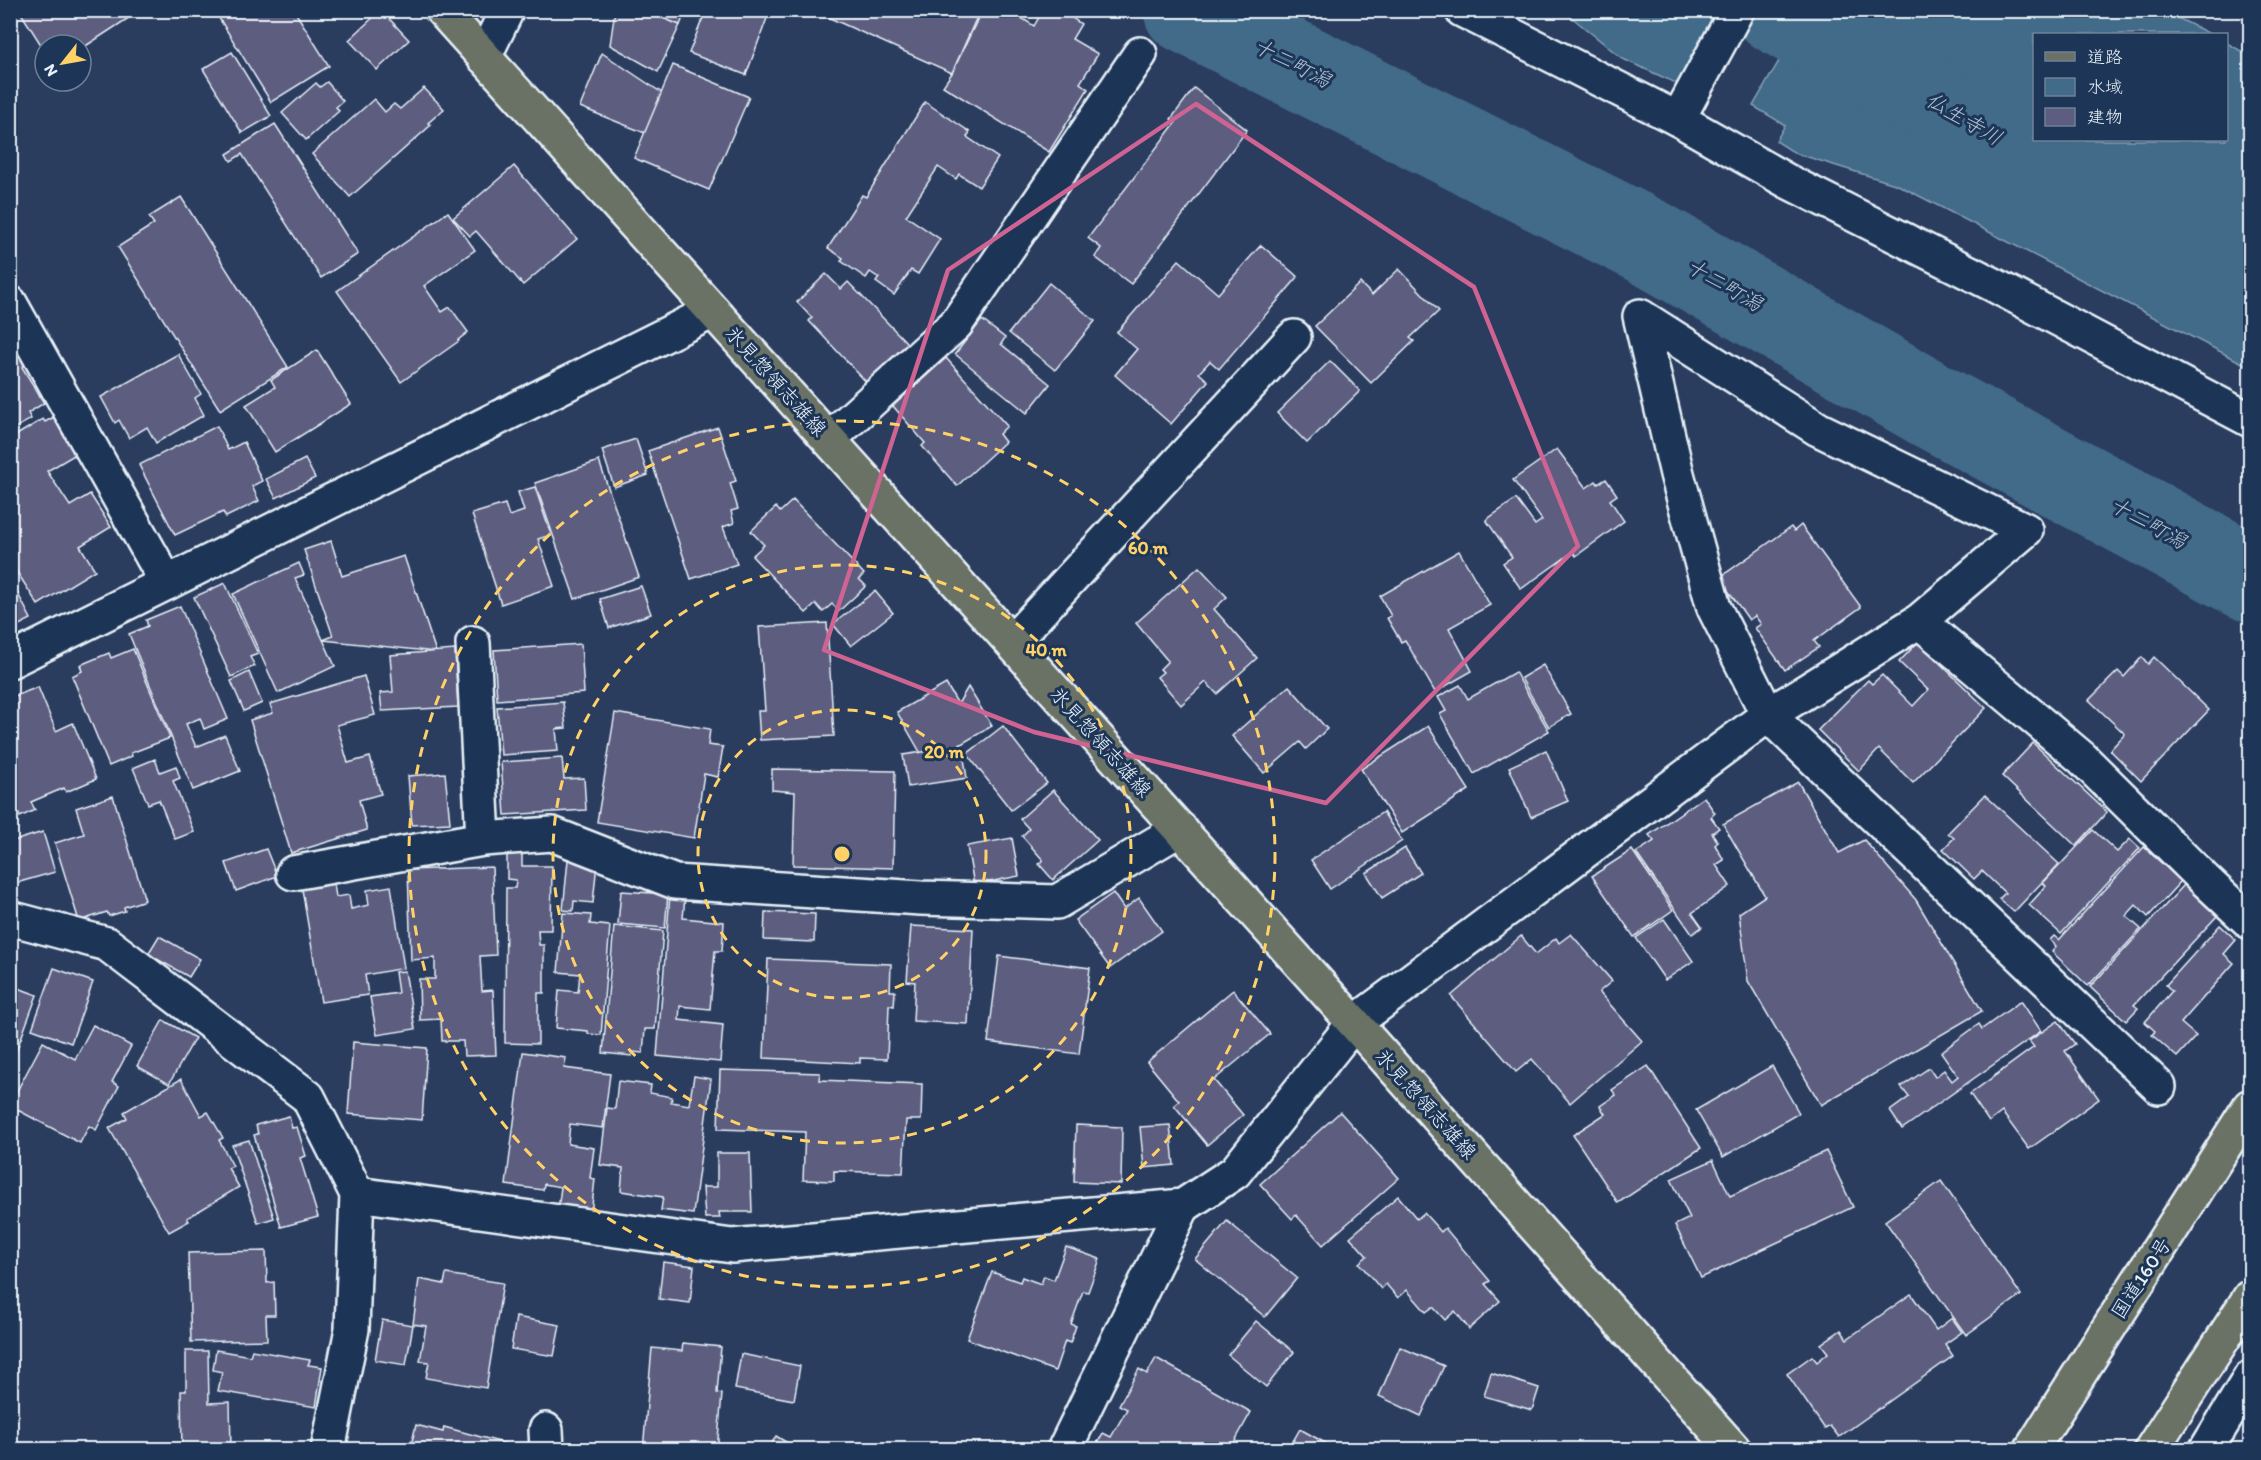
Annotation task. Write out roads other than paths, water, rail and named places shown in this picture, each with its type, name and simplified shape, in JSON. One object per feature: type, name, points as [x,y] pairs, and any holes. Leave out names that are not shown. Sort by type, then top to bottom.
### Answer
[{"type":"main road","name":"氷見惣領志雄線","points":[[442,10],[1180,829],[1734,1449]]},
{"type":"main road","name":"国道160号","points":[[2031,1449],[2250,1106]]},
{"type":"main road","points":[[2151,1449],[2250,1297]]},
{"type":"street","points":[[484,57],[507,10]]},
{"type":"street","points":[[1462,10],[1678,119],[1786,181],[1992,284],[2250,420]]},
{"type":"street","points":[[1678,119],[1737,10]]},
{"type":"street","points":[[829,439],[956,324],[1140,54]]},
{"type":"street","points":[[10,303],[167,583]]},
{"type":"street","points":[[10,661],[713,311]]},
{"type":"street","points":[[357,1194],[732,1246],[1183,1206],[1235,1173],[1354,1023],[1768,715],[1918,621],[2026,530],[1818,429],[1640,316],[1677,474],[1714,608],[1768,715],[2159,1087]]},
{"type":"street","points":[[1012,642],[1294,337]]},
{"type":"street","points":[[1918,621],[2082,758],[2250,922]]},
{"type":"street","points":[[473,643],[483,839]]},
{"type":"street","points":[[293,873],[483,839],[552,834],[675,882],[921,898],[1057,902],[1180,829]]},
{"type":"street","points":[[10,918],[107,944],[308,1097],[357,1194],[352,1329],[329,1449]]},
{"type":"street","points":[[1064,1449],[1183,1206]]},
{"type":"street","points":[[2206,1449],[2250,1378]]},
{"type":"water","points":[[1564,11],[1718,11],[1678,84],[1623,59]]},
{"type":"water","points":[[1842,11],[2164,11],[2208,33],[2033,33],[2033,141],[2228,141],[2228,44],[2250,56],[2250,367],[1898,185],[1795,153],[1776,141],[1785,125],[1753,106],[1794,35],[1819,48]]},
{"type":"waterway","name":"十二町潟","points":[[1187,10],[1649,242],[1933,406],[2250,578]]},
{"type":"waterway","name":"仏生寺川","points":[[1777,10],[1930,99]]}]
